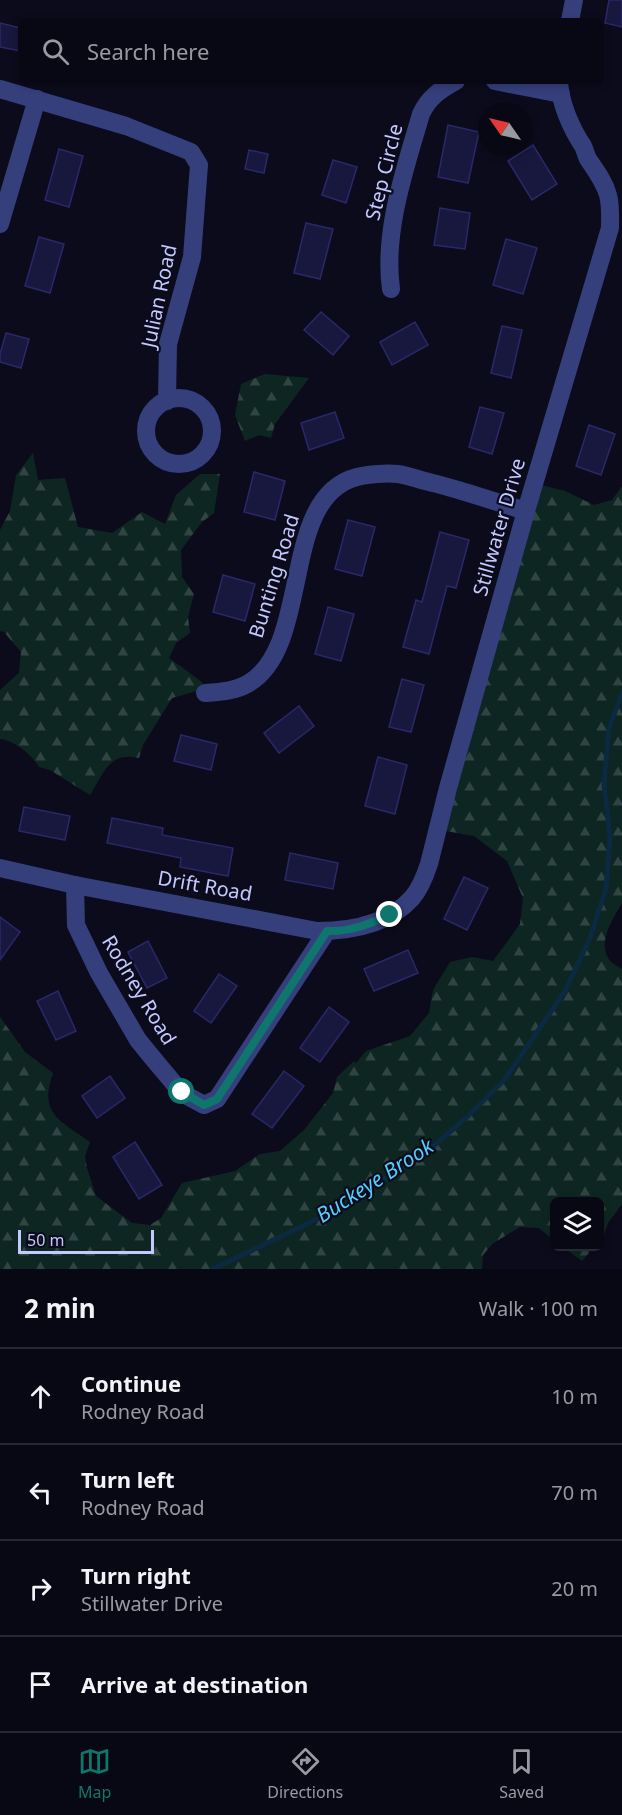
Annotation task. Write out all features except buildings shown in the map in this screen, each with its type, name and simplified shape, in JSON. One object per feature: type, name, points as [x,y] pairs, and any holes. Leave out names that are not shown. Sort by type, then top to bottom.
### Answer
[{"type":"street","points":[[571,18],[574,0]]},
{"type":"street","name":"Step Circle","points":[[391,289],[388,267],[392,228],[421,114],[426,103],[437,92],[451,84]]},
{"type":"street","points":[[523,84],[560,88]]},
{"type":"street","name":"Stillwater Drive","points":[[327,931],[370,925],[390,915],[413,897],[425,876],[526,511],[610,228],[610,207],[606,189],[578,141],[560,88]]},
{"type":"street","name":"Julian Road","points":[[0,89],[126,126],[191,152],[199,165],[192,257],[168,344],[167,401]]},
{"type":"street","points":[[0,224],[37,99]]},
{"type":"street","name":"Bunting Road","points":[[205,693],[220,692],[251,682],[268,664],[283,637],[305,541],[321,502],[335,487],[357,477],[399,474],[526,511]]},
{"type":"street","points":[[0,868],[75,885]]},
{"type":"street","name":"Rodney Road","points":[[75,885],[76,925],[99,973],[138,1040],[182,1092],[204,1105],[217,1099],[327,931]]},
{"type":"street","name":"Drift Road","points":[[75,885],[306,930],[327,931]]},
{"type":"green space","points":[[265,374],[309,378],[275,424],[271,438],[259,435],[245,441],[235,415],[241,384]]},
{"type":"green space","points":[[33,453],[38,480],[65,478],[78,527],[112,533],[142,512],[165,524],[176,495],[200,474],[220,474],[214,513],[202,522],[181,550],[182,577],[194,594],[188,617],[190,633],[176,643],[169,658],[202,682],[204,689],[172,698],[143,745],[139,758],[129,757],[114,761],[104,772],[90,795],[50,770],[39,767],[17,745],[0,739],[0,690],[19,673],[21,652],[4,632],[0,631],[0,530],[10,511],[16,475]]},
{"type":"green space","points":[[533,483],[565,491],[594,505],[612,500],[622,486],[622,903],[607,931],[605,947],[610,961],[622,969],[622,1204],[608,1223],[604,1235],[604,1197],[550,1197],[550,1237],[539,1228],[520,1227],[492,1244],[483,1255],[482,1269],[0,1269],[0,1017],[25,1052],[53,1073],[48,1098],[50,1107],[62,1122],[90,1142],[85,1156],[96,1196],[132,1223],[150,1225],[161,1218],[182,1183],[235,1171],[260,1154],[280,1151],[304,1130],[333,1093],[337,1077],[354,1061],[356,1063],[366,1051],[410,1036],[429,1013],[433,990],[450,962],[472,957],[493,961],[520,924],[523,898],[507,861],[474,836],[440,830]]},
{"type":"green space","points":[[568,1251],[591,1251],[582,1261]]},
{"type":"waterway","name":"Buckeye Brook","points":[[213,1269],[338,1209],[429,1150],[467,1117],[505,1079],[565,991],[590,938],[606,888],[610,837],[604,784],[609,728],[622,693]]},
{"type":"route","points":[[182,1092],[204,1105],[217,1099],[327,931],[370,925],[390,915]]}]
